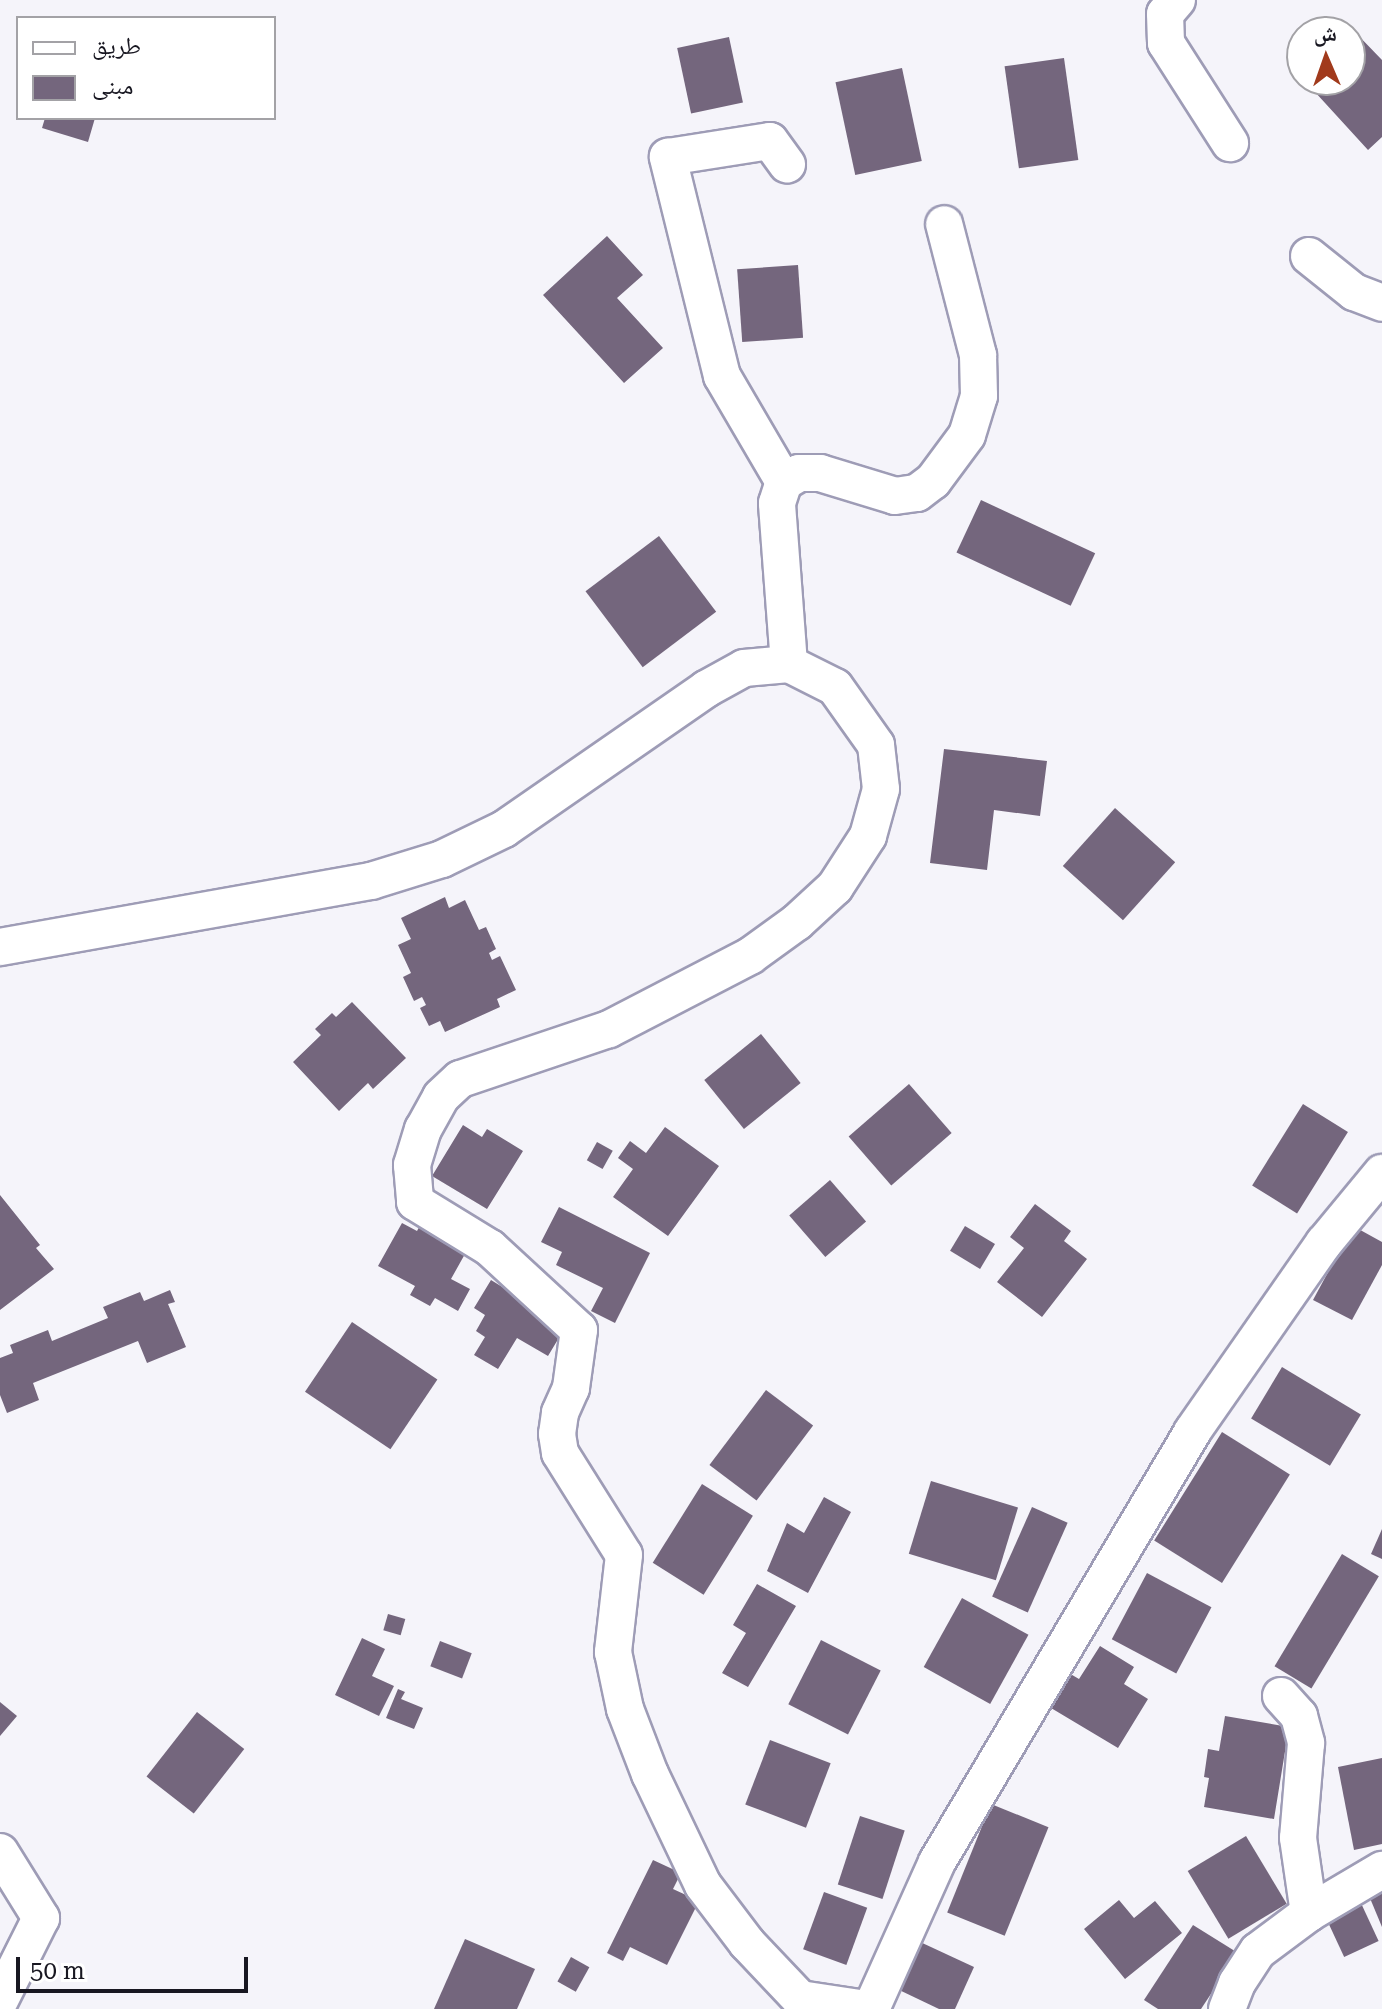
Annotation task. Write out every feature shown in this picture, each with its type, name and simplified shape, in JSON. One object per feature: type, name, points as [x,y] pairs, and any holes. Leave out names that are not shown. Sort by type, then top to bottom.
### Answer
[{"type":"street","points":[[1177,0],[1165,14],[1166,43],[1230,143]]},
{"type":"street","points":[[784,482],[722,376],[668,157],[770,141],[787,164]]},
{"type":"street","points":[[789,664],[777,503],[784,482],[799,473],[820,473],[895,496],[917,493],[933,481],[967,435],[979,396],[978,355],[944,224]]},
{"type":"street","points":[[1309,256],[1354,292],[1382,303]]},
{"type":"street","points":[[0,947],[371,881],[442,859],[504,829],[706,689],[744,668],[789,664],[835,687],[876,745],[881,789],[868,836],[835,887],[797,922],[750,956],[609,1029],[460,1079],[441,1097],[423,1129],[412,1165],[415,1202],[490,1248],[579,1330],[571,1388],[560,1413],[557,1434],[560,1453],[624,1555],[613,1652],[625,1709],[650,1774],[703,1885],[747,1943],[800,1999],[869,2009],[937,1862],[1192,1432],[1324,1243],[1382,1173]]},
{"type":"street","points":[[1281,1696],[1299,1716],[1306,1743],[1298,1838],[1309,1913]]},
{"type":"street","points":[[0,1852],[41,1918],[0,2000]]},
{"type":"street","points":[[1227,2009],[1237,1983],[1258,1951],[1309,1913],[1382,1870]]},
{"type":"building","points":[[729,37],[743,103],[691,114],[677,48]]},
{"type":"building","points":[[1366,43],[1382,60],[1382,137],[1368,150],[1319,96],[1366,96]]},
{"type":"building","points":[[1064,58],[1078,160],[1019,168],[1005,66]]},
{"type":"building","points":[[902,68],[922,161],[855,175],[835,82]]},
{"type":"building","points":[[44,120],[94,120],[88,142],[42,128]]},
{"type":"building","points":[[607,236],[643,275],[617,298],[663,348],[624,383],[543,295]]},
{"type":"building","points":[[798,265],[803,338],[742,342],[737,269]]},
{"type":"building","points":[[981,500],[1095,553],[1071,606],[956,553]]},
{"type":"building","points":[[659,536],[716,612],[643,667],[586,591]]},
{"type":"building","points":[[944,749],[1047,761],[1040,816],[994,810],[987,870],[930,863]]},
{"type":"building","points":[[1115,808],[1175,862],[1123,920],[1063,866]]},
{"type":"building","points":[[445,897],[449,908],[465,900],[479,930],[486,927],[496,949],[489,953],[492,960],[500,956],[516,990],[497,999],[500,1007],[445,1032],[440,1021],[429,1026],[420,1008],[426,1005],[422,997],[414,1001],[403,977],[411,973],[398,945],[411,939],[401,918]]},
{"type":"building","points":[[352,1002],[406,1058],[373,1089],[368,1083],[339,1111],[293,1062],[321,1035],[315,1029],[332,1013],[336,1017]]},
{"type":"building","points":[[761,1034],[801,1083],[744,1129],[704,1080]]},
{"type":"building","points":[[909,1084],[952,1133],[891,1186],[849,1136]]},
{"type":"building","points":[[1303,1104],[1348,1132],[1297,1213],[1252,1185]]},
{"type":"building","points":[[463,1125],[482,1137],[487,1129],[523,1151],[487,1209],[432,1176]]},
{"type":"building","points":[[665,1127],[719,1166],[668,1236],[613,1197],[633,1169],[618,1158],[630,1141],[646,1153]]},
{"type":"building","points":[[597,1142],[613,1151],[603,1169],[587,1160]]},
{"type":"building","points":[[830,1180],[866,1222],[825,1257],[789,1215]]},
{"type":"building","points":[[0,1195],[40,1245],[36,1248],[54,1269],[0,1310]]},
{"type":"building","points":[[1035,1204],[1071,1231],[1064,1241],[1087,1259],[1042,1317],[997,1282],[1024,1248],[1010,1237]]},
{"type":"building","points":[[559,1207],[650,1253],[615,1323],[591,1311],[603,1288],[556,1265],[562,1252],[541,1242]]},
{"type":"building","points":[[423,1220],[470,1245],[451,1279],[470,1289],[458,1311],[435,1298],[430,1306],[410,1295],[415,1286],[378,1266],[402,1223],[417,1231]]},
{"type":"building","points":[[965,1226],[995,1244],[980,1269],[950,1251]]},
{"type":"building","points":[[1353,1226],[1382,1242],[1382,1265],[1352,1320],[1313,1300]]},
{"type":"building","points":[[491,1280],[566,1326],[548,1356],[517,1338],[498,1369],[474,1355],[485,1337],[476,1331],[485,1315],[474,1308]]},
{"type":"building","points":[[170,1290],[175,1302],[168,1304],[186,1347],[147,1363],[138,1341],[33,1383],[39,1400],[7,1413],[0,1395],[0,1358],[13,1353],[10,1345],[48,1330],[52,1341],[108,1318],[103,1307],[140,1292],[144,1301]]},
{"type":"building","points":[[352,1322],[437,1380],[390,1449],[305,1392]]},
{"type":"building","points":[[1282,1367],[1361,1414],[1330,1466],[1251,1418]]},
{"type":"building","points":[[766,1390],[813,1426],[757,1501],[709,1465]]},
{"type":"building","points":[[1222,1432],[1290,1474],[1222,1583],[1154,1541]]},
{"type":"building","points":[[931,1481],[1018,1508],[996,1580],[909,1554]]},
{"type":"building","points":[[702,1484],[753,1516],[704,1595],[653,1563]]},
{"type":"building","points":[[824,1497],[851,1512],[808,1593],[767,1571],[787,1523],[804,1533]]},
{"type":"building","points":[[1032,1507],[1068,1523],[1028,1612],[992,1597]]},
{"type":"building","points":[[1382,1529],[1382,1559],[1371,1554]]},
{"type":"building","points":[[1342,1554],[1379,1576],[1311,1688],[1275,1666]]},
{"type":"building","points":[[1147,1573],[1211,1607],[1176,1673],[1112,1639]]},
{"type":"building","points":[[757,1584],[796,1606],[748,1687],[722,1673],[746,1633],[733,1625]]},
{"type":"building","points":[[962,1598],[1028,1635],[990,1704],[924,1667]]},
{"type":"building","points":[[388,1614],[405,1619],[401,1635],[383,1630]]},
{"type":"building","points":[[362,1638],[385,1649],[372,1676],[394,1686],[379,1716],[335,1695]]},
{"type":"building","points":[[821,1640],[881,1670],[848,1735],[788,1704]]},
{"type":"building","points":[[440,1641],[472,1653],[462,1678],[430,1666]]},
{"type":"building","points":[[1100,1646],[1134,1667],[1124,1684],[1148,1699],[1118,1748],[1046,1705],[1067,1672],[1079,1679]]},
{"type":"building","points":[[398,1689],[405,1692],[401,1699],[423,1708],[414,1729],[386,1718]]},
{"type":"building","points":[[0,1702],[17,1716],[0,1736]]},
{"type":"building","points":[[197,1712],[244,1749],[194,1814],[147,1777]]},
{"type":"building","points":[[1225,1716],[1289,1727],[1274,1819],[1204,1807],[1209,1778],[1204,1777],[1208,1749],[1219,1751]]},
{"type":"building","points":[[770,1740],[831,1763],[806,1828],[745,1804]]},
{"type":"building","points":[[1382,1758],[1382,1844],[1354,1850],[1338,1767]]},
{"type":"building","points":[[991,1804],[1048,1827],[1005,1936],[947,1912]]},
{"type":"building","points":[[860,1816],[905,1831],[882,1899],[838,1884]]},
{"type":"building","points":[[1246,1836],[1287,1904],[1228,1939],[1188,1871]]},
{"type":"building","points":[[653,1860],[681,1873],[673,1889],[699,1901],[667,1965],[630,1947],[623,1961],[607,1953]]},
{"type":"building","points":[[1382,1885],[1382,1927],[1367,1891]]},
{"type":"building","points":[[824,1892],[867,1908],[846,1965],[803,1949]]},
{"type":"building","points":[[1119,1900],[1134,1918],[1155,1901],[1182,1933],[1125,1979],[1084,1929]]},
{"type":"building","points":[[1360,1901],[1379,1941],[1344,1957],[1326,1917]]},
{"type":"building","points":[[1193,1925],[1238,1953],[1201,2009],[1158,2009],[1144,2000]]},
{"type":"building","points":[[465,1939],[535,1969],[517,2009],[434,2009]]},
{"type":"building","points":[[918,1941],[974,1967],[955,2009],[939,2009],[895,1988]]},
{"type":"building","points":[[571,1957],[589,1967],[576,1992],[557,1981]]}]
